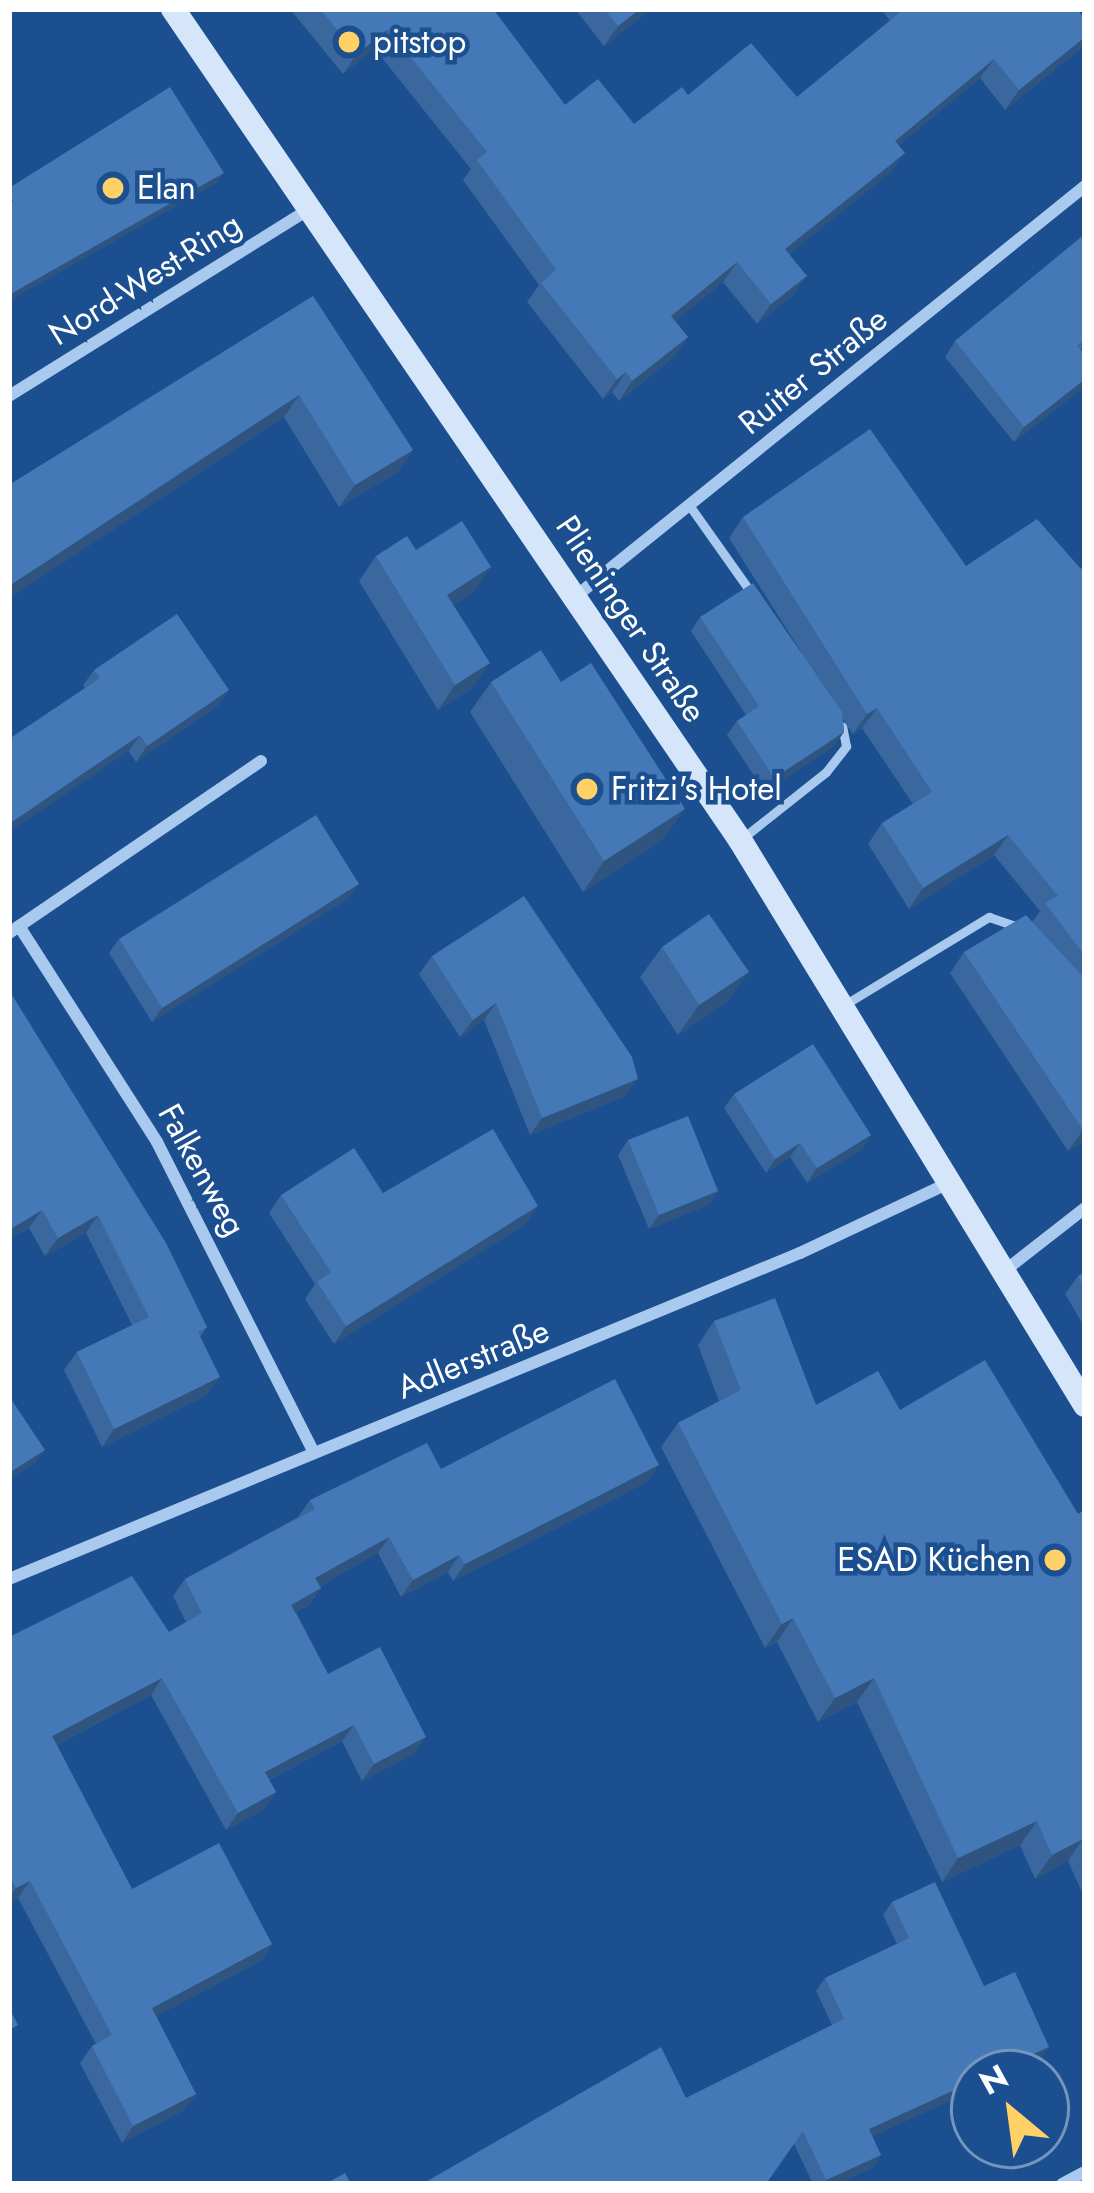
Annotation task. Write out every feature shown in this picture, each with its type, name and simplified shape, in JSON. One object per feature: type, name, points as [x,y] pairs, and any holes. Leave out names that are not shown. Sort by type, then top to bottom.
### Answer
[{"type":"main road","name":"Plieninger Straße","points":[[173,9],[740,840],[954,1180],[1085,1406]]},
{"type":"street","name":"Ruiter Straße","points":[[575,597],[1085,186]]},
{"type":"street","name":"Nord-West-Ring","points":[[9,396],[310,208]]},
{"type":"street","name":"Falkenweg","points":[[261,761],[14,929],[157,1142],[314,1454]]},
{"type":"street","name":"Adlerstraße","points":[[9,1579],[954,1180]]},
{"type":"street","points":[[1006,1269],[1085,1208]]},
{"type":"street","points":[[1062,2184],[1085,2172]]},
{"type":"lane","points":[[689,505],[764,611]]},
{"type":"lane","points":[[740,840],[826,772],[846,746],[829,704]]},
{"type":"lane","points":[[844,1005],[989,917],[1025,930],[1036,944]]},
{"type":"building","points":[[320,9],[493,9],[565,105],[598,79],[634,124],[682,87],[688,95],[751,43],[797,97],[904,9],[1077,9],[1085,20],[1085,37],[1019,90],[994,59],[895,141],[905,153],[785,249],[807,276],[771,304],[737,262],[671,316],[688,337],[632,381],[626,372],[617,379],[541,283],[556,270],[477,160],[487,152],[388,29],[357,54]]},
{"type":"building","points":[[604,9],[640,9],[618,26]]},
{"type":"building","name":"Elan","points":[[170,87],[224,173],[9,295],[9,204],[13,201],[9,188]]},
{"type":"building","points":[[1085,234],[1085,339],[1077,346],[1085,355],[1085,379],[1024,427],[955,341]]},
{"type":"building","points":[[313,296],[413,450],[355,485],[299,395],[9,586],[9,485]]},
{"type":"building","points":[[870,429],[966,566],[1037,519],[1081,569],[1085,565],[1085,956],[1045,903],[1058,896],[1008,835],[923,888],[882,823],[932,792],[877,708],[867,714],[743,517]]},
{"type":"building","points":[[462,521],[491,567],[447,595],[490,663],[455,685],[376,556],[407,536],[416,550]]},
{"type":"building","points":[[753,583],[842,712],[844,732],[774,778],[737,721],[759,706],[700,617]]},
{"type":"building","points":[[177,614],[229,690],[147,746],[140,735],[9,824],[9,739],[100,678],[94,670]]},
{"type":"building","points":[[541,650],[561,682],[591,663],[685,809],[604,861],[491,682]]},
{"type":"building","points":[[316,815],[359,884],[162,1008],[119,939]]},
{"type":"building","points":[[524,896],[632,1057],[638,1079],[542,1118],[496,1003],[473,1020],[432,956]]},
{"type":"building","points":[[709,914],[749,972],[699,1005],[662,947]]},
{"type":"building","points":[[1026,915],[1085,979],[1083,1130],[964,952]]},
{"type":"building","points":[[12,995],[166,1243],[207,1327],[198,1332],[220,1377],[114,1429],[77,1352],[149,1317],[98,1215],[58,1238],[42,1210],[9,1230]]},
{"type":"building","points":[[813,1044],[871,1135],[817,1168],[800,1143],[775,1159],[734,1094]]},
{"type":"building","points":[[688,1116],[718,1191],[659,1215],[628,1140]]},
{"type":"building","points":[[493,1129],[538,1206],[346,1326],[317,1282],[331,1272],[281,1195],[354,1148],[383,1193]]},
{"type":"building","points":[[775,1298],[816,1405],[878,1371],[900,1410],[985,1360],[1078,1514],[1085,1510],[1085,1838],[1052,1855],[1037,1821],[958,1858],[874,1678],[835,1698],[793,1618],[782,1624],[678,1423],[741,1390],[714,1321]]},
{"type":"building","points":[[615,1379],[659,1465],[465,1564],[459,1555],[413,1580],[389,1537],[315,1578],[321,1588],[291,1605],[328,1674],[380,1647],[426,1737],[374,1764],[354,1725],[265,1772],[276,1792],[238,1813],[162,1678],[52,1736],[132,1889],[219,1843],[272,1944],[152,2008],[196,2094],[133,2126],[92,2046],[112,2035],[30,1881],[16,1888],[9,1876],[9,1637],[132,1576],[169,1632],[202,1613],[185,1579],[315,1509],[310,1500],[427,1443],[441,1469]]},
{"type":"building","points":[[9,1396],[45,1450],[9,1473]]},
{"type":"building","points":[[935,1882],[984,1986],[1015,1972],[1049,2047],[950,2049],[950,2092],[869,2129],[881,2155],[826,2180],[803,2131],[766,2184],[422,2184],[661,2047],[686,2098],[844,2019],[825,1978],[909,1938],[892,1902]]},
{"type":"building","points":[[9,2008],[18,2025],[9,2030]]},
{"type":"building","points":[[345,2173],[351,2184],[325,2184]]},
{"type":"place","name":"pitstop","points":[[349,42]]},
{"type":"place","name":"Elan","points":[[113,188]]},
{"type":"place","name":"Fritzi's Hotel","points":[[587,789]]},
{"type":"place","name":"ESAD Küchen","points":[[1055,1560]]}]
